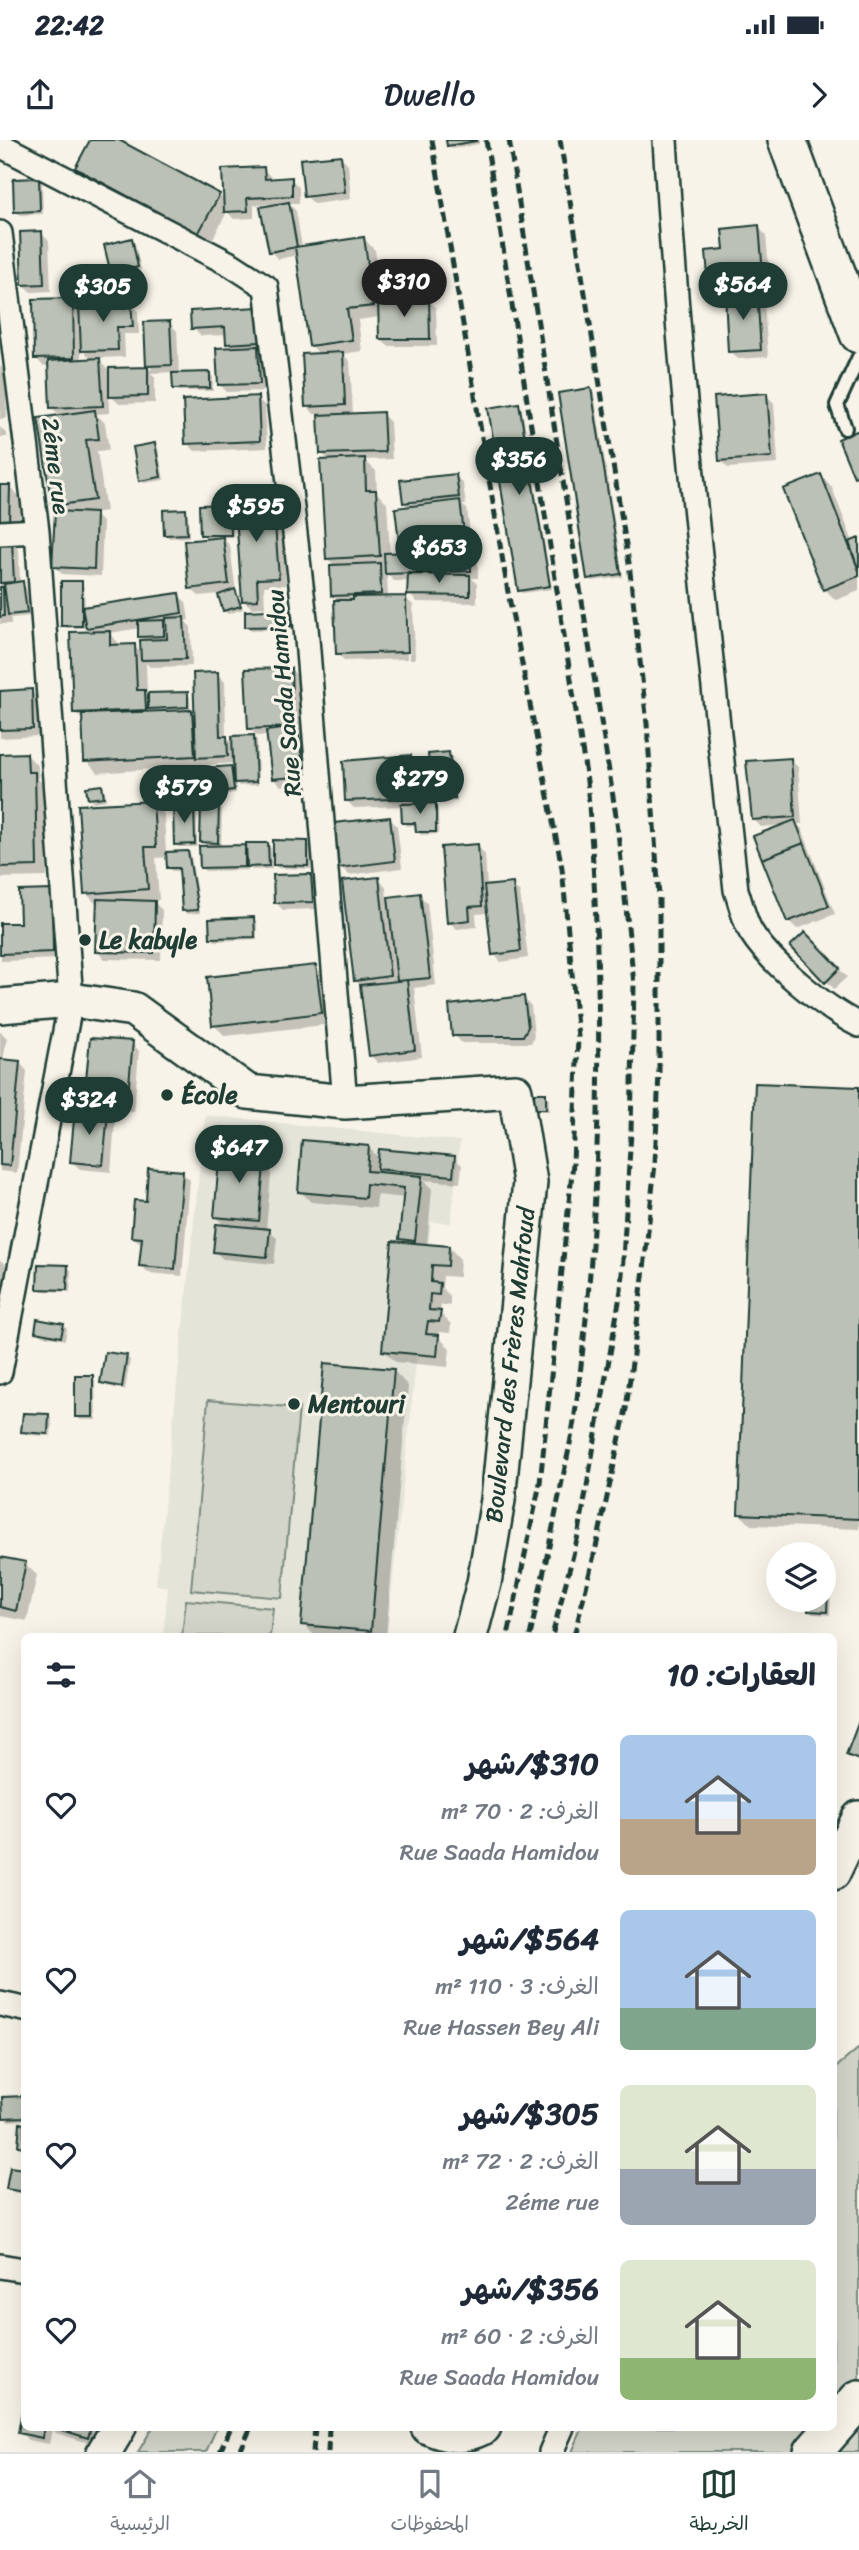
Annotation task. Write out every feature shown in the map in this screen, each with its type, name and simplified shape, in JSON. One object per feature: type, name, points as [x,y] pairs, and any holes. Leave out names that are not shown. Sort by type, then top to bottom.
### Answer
[{"type":"main road","points":[[787,140],[859,334]]},
{"type":"main road","points":[[837,2424],[859,2399]]},
{"type":"main road","points":[[813,2452],[831,2431]]},
{"type":"street","points":[[665,140],[672,255],[696,524],[736,890],[751,931],[773,959],[838,1015],[859,1025]]},
{"type":"street","name":"Rue Saada Hamidou","points":[[0,145],[232,265],[266,287],[306,627],[345,1102]]},
{"type":"street","name":"2éme rue","points":[[0,233],[37,530],[71,1000],[0,1371]]},
{"type":"street","points":[[0,533],[37,530]]},
{"type":"street","points":[[0,1006],[71,1000],[133,1009],[248,1092],[345,1102]]},
{"type":"street","name":"Boulevard des Frères Mahfoud","points":[[345,1102],[515,1091],[530,1182],[498,1500],[484,1583],[471,1633]]},
{"type":"street","points":[[837,1865],[859,1818]]},
{"type":"street","points":[[0,2004],[21,2008]]},
{"type":"street","points":[[0,2266],[21,2270]]},
{"type":"street","points":[[104,2452],[117,2431]]},
{"type":"street","points":[[436,2431],[447,2436],[468,2435],[476,2431]]},
{"type":"street","points":[[551,2452],[560,2431]]},
{"type":"lane","points":[[845,428],[837,405],[859,357]]},
{"type":"shaded area","name":"Mentouri","points":[[205,1115],[460,1141],[451,1223],[431,1222],[387,1633],[163,1633],[168,1587],[156,1585]]},
{"type":"shaded area","points":[[208,1400],[299,1408],[282,1598],[191,1590]]},
{"type":"shaded area","points":[[186,1600],[273,1608],[270,1633],[182,1633]]},
{"type":"shaded area","points":[[859,2048],[859,2452],[572,2452],[581,2431],[837,2431],[837,2067]]},
{"type":"shaded area","points":[[151,2431],[215,2431],[206,2452],[138,2452]]},
{"type":"building","points":[[90,140],[119,140],[220,194],[198,234],[75,168]]},
{"type":"building","points":[[446,140],[477,140],[477,141],[447,146]]},
{"type":"building","points":[[341,155],[345,192],[304,197],[300,159]]},
{"type":"building","points":[[264,167],[265,179],[292,177],[292,196],[247,198],[248,211],[224,212],[222,169]]},
{"type":"building","points":[[39,178],[40,211],[14,212],[13,179]]},
{"type":"building","points":[[289,202],[297,247],[269,252],[260,207]]},
{"type":"building","points":[[759,225],[764,286],[709,291],[706,251],[724,249],[722,229]]},
{"type":"building","points":[[42,231],[44,284],[22,285],[20,232]]},
{"type":"building","points":[[364,237],[374,306],[347,309],[352,340],[309,346],[295,247]]},
{"type":"building","points":[[132,238],[138,267],[111,274],[104,245]]},
{"type":"building","points":[[757,292],[761,350],[728,352],[725,294]]},
{"type":"building","points":[[73,298],[74,358],[34,359],[33,299]]},
{"type":"building","points":[[429,298],[430,339],[379,339],[378,299]]},
{"type":"building","points":[[131,301],[133,327],[117,327],[118,350],[81,351],[79,304]]},
{"type":"building","points":[[258,307],[260,342],[226,344],[225,327],[191,329],[190,311]]},
{"type":"building","points":[[170,321],[172,365],[146,366],[144,322]]},
{"type":"building","points":[[258,346],[260,384],[218,385],[216,348]]},
{"type":"building","points":[[343,352],[345,405],[305,407],[302,354]]},
{"type":"building","points":[[100,358],[103,406],[50,408],[48,361]]},
{"type":"building","points":[[148,367],[148,396],[109,397],[109,368]]},
{"type":"building","points":[[210,372],[210,388],[173,389],[172,373]]},
{"type":"building","points":[[591,388],[621,574],[587,579],[558,393]]},
{"type":"building","points":[[767,393],[772,457],[719,461],[714,397]]},
{"type":"building","points":[[258,396],[260,441],[185,444],[183,400]]},
{"type":"building","points":[[519,403],[550,586],[518,591],[488,408]]},
{"type":"building","points":[[95,410],[99,439],[86,440],[95,500],[52,506],[38,418]]},
{"type":"building","points":[[383,412],[385,452],[320,454],[318,415]]},
{"type":"building","points":[[859,430],[859,475],[854,477],[838,439]]},
{"type":"building","points":[[155,443],[161,477],[139,481],[133,447]]},
{"type":"building","points":[[365,458],[366,490],[376,490],[380,556],[326,559],[320,460]]},
{"type":"building","points":[[456,474],[459,497],[403,503],[400,480]]},
{"type":"building","points":[[821,474],[859,571],[859,576],[823,590],[783,489]]},
{"type":"building","points":[[0,485],[10,485],[9,524],[0,524]]},
{"type":"building","points":[[273,497],[279,578],[257,579],[258,600],[242,601],[235,500]]},
{"type":"building","points":[[460,500],[465,542],[400,550],[395,508]]},
{"type":"building","points":[[230,504],[231,535],[200,535],[199,505]]},
{"type":"building","points":[[186,509],[187,534],[164,535],[163,510]]},
{"type":"building","points":[[55,511],[96,513],[94,569],[52,567]]},
{"type":"building","points":[[223,537],[229,584],[189,589],[184,541]]},
{"type":"building","points":[[859,538],[859,571],[849,542]]},
{"type":"building","points":[[0,541],[12,541],[14,582],[0,583]]},
{"type":"building","points":[[470,550],[471,571],[385,574],[384,553]]},
{"type":"building","points":[[380,563],[381,594],[331,596],[330,565]]},
{"type":"building","points":[[408,574],[470,575],[470,596],[407,595]]},
{"type":"building","points":[[23,581],[27,613],[8,615],[4,584]]},
{"type":"building","points":[[61,581],[82,581],[82,626],[61,626]]},
{"type":"building","points":[[0,587],[3,587],[4,616],[0,617]]},
{"type":"building","points":[[235,589],[241,606],[223,611],[218,595]]},
{"type":"building","points":[[179,593],[182,613],[86,628],[82,607]]},
{"type":"building","points":[[406,596],[408,652],[336,654],[334,600]]},
{"type":"building","points":[[290,609],[291,626],[245,627],[245,611]]},
{"type":"building","points":[[184,617],[186,659],[141,660],[140,640],[167,639],[166,618]]},
{"type":"building","points":[[164,620],[164,636],[138,637],[138,621]]},
{"type":"building","points":[[110,631],[110,645],[135,644],[137,690],[145,690],[146,710],[73,713],[70,632]]},
{"type":"building","points":[[291,668],[293,727],[248,729],[245,669]]},
{"type":"building","points":[[218,672],[220,736],[227,736],[228,756],[196,758],[193,673]]},
{"type":"building","points":[[32,689],[33,729],[0,730],[0,691]]},
{"type":"building","points":[[188,692],[188,707],[148,709],[148,693]]},
{"type":"building","points":[[192,710],[195,756],[84,762],[82,714]]},
{"type":"building","points":[[298,727],[304,776],[272,779],[266,731]]},
{"type":"building","points":[[254,735],[256,782],[234,783],[232,736]]},
{"type":"building","points":[[449,752],[455,798],[433,800],[428,754]]},
{"type":"building","points":[[27,753],[28,772],[35,772],[37,866],[0,867],[0,754]]},
{"type":"building","points":[[411,755],[413,798],[345,801],[343,761]]},
{"type":"building","points":[[791,758],[795,817],[752,820],[746,761]]},
{"type":"building","points":[[231,766],[234,790],[198,794],[195,769]]},
{"type":"building","points":[[102,785],[104,797],[88,799],[86,787]]},
{"type":"building","points":[[153,801],[156,847],[145,847],[148,889],[84,894],[78,805]]},
{"type":"building","points":[[201,803],[219,803],[218,843],[200,842]]},
{"type":"building","points":[[436,803],[436,832],[416,832],[415,823],[402,823],[401,804]]},
{"type":"building","points":[[194,805],[195,844],[174,845],[173,806]]},
{"type":"building","points":[[390,817],[395,861],[339,868],[334,823]]},
{"type":"building","points":[[795,820],[804,843],[762,859],[753,836]]},
{"type":"building","points":[[273,840],[308,841],[308,866],[273,865]]},
{"type":"building","points":[[246,843],[268,843],[269,866],[247,867]]},
{"type":"building","points":[[804,843],[829,906],[787,922],[762,859]]},
{"type":"building","points":[[478,844],[482,906],[469,907],[470,920],[447,923],[441,847]]},
{"type":"building","points":[[245,845],[245,867],[200,868],[199,846]]},
{"type":"building","points":[[188,851],[198,910],[182,911],[179,868],[167,868],[166,852]]},
{"type":"building","points":[[311,874],[313,902],[274,903],[273,875]]},
{"type":"building","points":[[379,877],[390,976],[354,981],[342,881]]},
{"type":"building","points":[[513,883],[521,951],[492,955],[484,886]]},
{"type":"building","points":[[52,890],[53,952],[0,954],[0,923],[20,923],[19,891]]},
{"type":"building","points":[[420,893],[430,978],[397,981],[388,897]]},
{"type":"building","points":[[97,899],[155,901],[154,953],[95,952]]},
{"type":"building","points":[[254,917],[255,937],[210,938],[209,919]]},
{"type":"building","points":[[805,932],[840,968],[825,983],[790,946]]},
{"type":"building","points":[[316,965],[322,1013],[212,1026],[207,977]]},
{"type":"building","points":[[407,980],[415,1050],[369,1056],[360,985]]},
{"type":"building","points":[[524,996],[528,1027],[523,1036],[452,1036],[449,1005]]},
{"type":"building","points":[[90,1038],[133,1041],[127,1105],[84,1101]]},
{"type":"building","points":[[0,1059],[20,1061],[10,1166],[0,1165]]},
{"type":"building","points":[[755,1083],[859,1087],[859,1519],[738,1514]]},
{"type":"building","points":[[531,1093],[546,1093],[546,1109],[531,1109]]},
{"type":"building","points":[[75,1109],[108,1112],[103,1165],[70,1162]]},
{"type":"building","points":[[302,1140],[369,1146],[367,1171],[422,1176],[415,1241],[399,1239],[404,1188],[366,1184],[365,1198],[298,1192]]},
{"type":"building","points":[[379,1149],[455,1156],[453,1176],[377,1169]]},
{"type":"building","points":[[220,1150],[265,1154],[259,1221],[214,1217]]},
{"type":"building","points":[[148,1168],[183,1171],[175,1269],[139,1266],[142,1238],[131,1237],[134,1200],[146,1201]]},
{"type":"building","points":[[216,1224],[270,1229],[267,1257],[213,1252]]},
{"type":"building","points":[[392,1241],[449,1246],[448,1266],[432,1265],[431,1282],[440,1283],[439,1295],[430,1294],[429,1310],[441,1311],[439,1322],[428,1321],[426,1334],[439,1335],[437,1356],[382,1351]]},
{"type":"building","points":[[38,1264],[68,1265],[67,1290],[37,1289]]},
{"type":"building","points":[[37,1319],[64,1324],[61,1337],[35,1332]]},
{"type":"building","points":[[105,1352],[127,1355],[122,1387],[100,1383]]},
{"type":"building","points":[[324,1363],[394,1369],[371,1631],[301,1625]]},
{"type":"building","points":[[75,1375],[93,1375],[93,1417],[75,1417]]},
{"type":"building","points":[[23,1413],[49,1414],[48,1434],[21,1432]]},
{"type":"building","points":[[0,1557],[26,1562],[16,1611],[0,1607]]},
{"type":"building","points":[[859,1721],[859,1760],[846,1755]]},
{"type":"building","points":[[21,2096],[21,2117],[3,2118],[2,2097]]},
{"type":"building","points":[[20,2123],[21,2146],[18,2146]]},
{"type":"building","points":[[10,2167],[21,2169],[21,2192],[6,2189]]},
{"type":"building","points":[[21,2416],[21,2431],[43,2431],[42,2438],[18,2433]]},
{"type":"building","points":[[65,2431],[90,2431],[88,2438]]},
{"type":"railway","points":[[432,140],[508,592],[562,868],[578,1037],[573,1163],[540,1483],[509,1633]]},
{"type":"railway","points":[[486,140],[587,781],[597,939],[596,1177],[584,1335],[572,1431],[531,1633]]},
{"type":"railway","points":[[509,140],[617,822],[634,984],[631,1133],[621,1290],[579,1532],[553,1633]]},
{"type":"railway","points":[[560,140],[629,563],[647,724],[659,897],[659,1071],[655,1164],[644,1269],[626,1409],[575,1633]]},
{"type":"railway","points":[[220,2452],[229,2431]]},
{"type":"railway","points":[[240,2452],[249,2431]]},
{"type":"railway","points":[[313,2452],[315,2431]]},
{"type":"railway","points":[[328,2452],[329,2431]]},
{"type":"place","name":"Le kabyle","points":[[85,940]]},
{"type":"place","name":"École","points":[[167,1095]]},
{"type":"place","name":"Mentouri","points":[[294,1404]]}]
